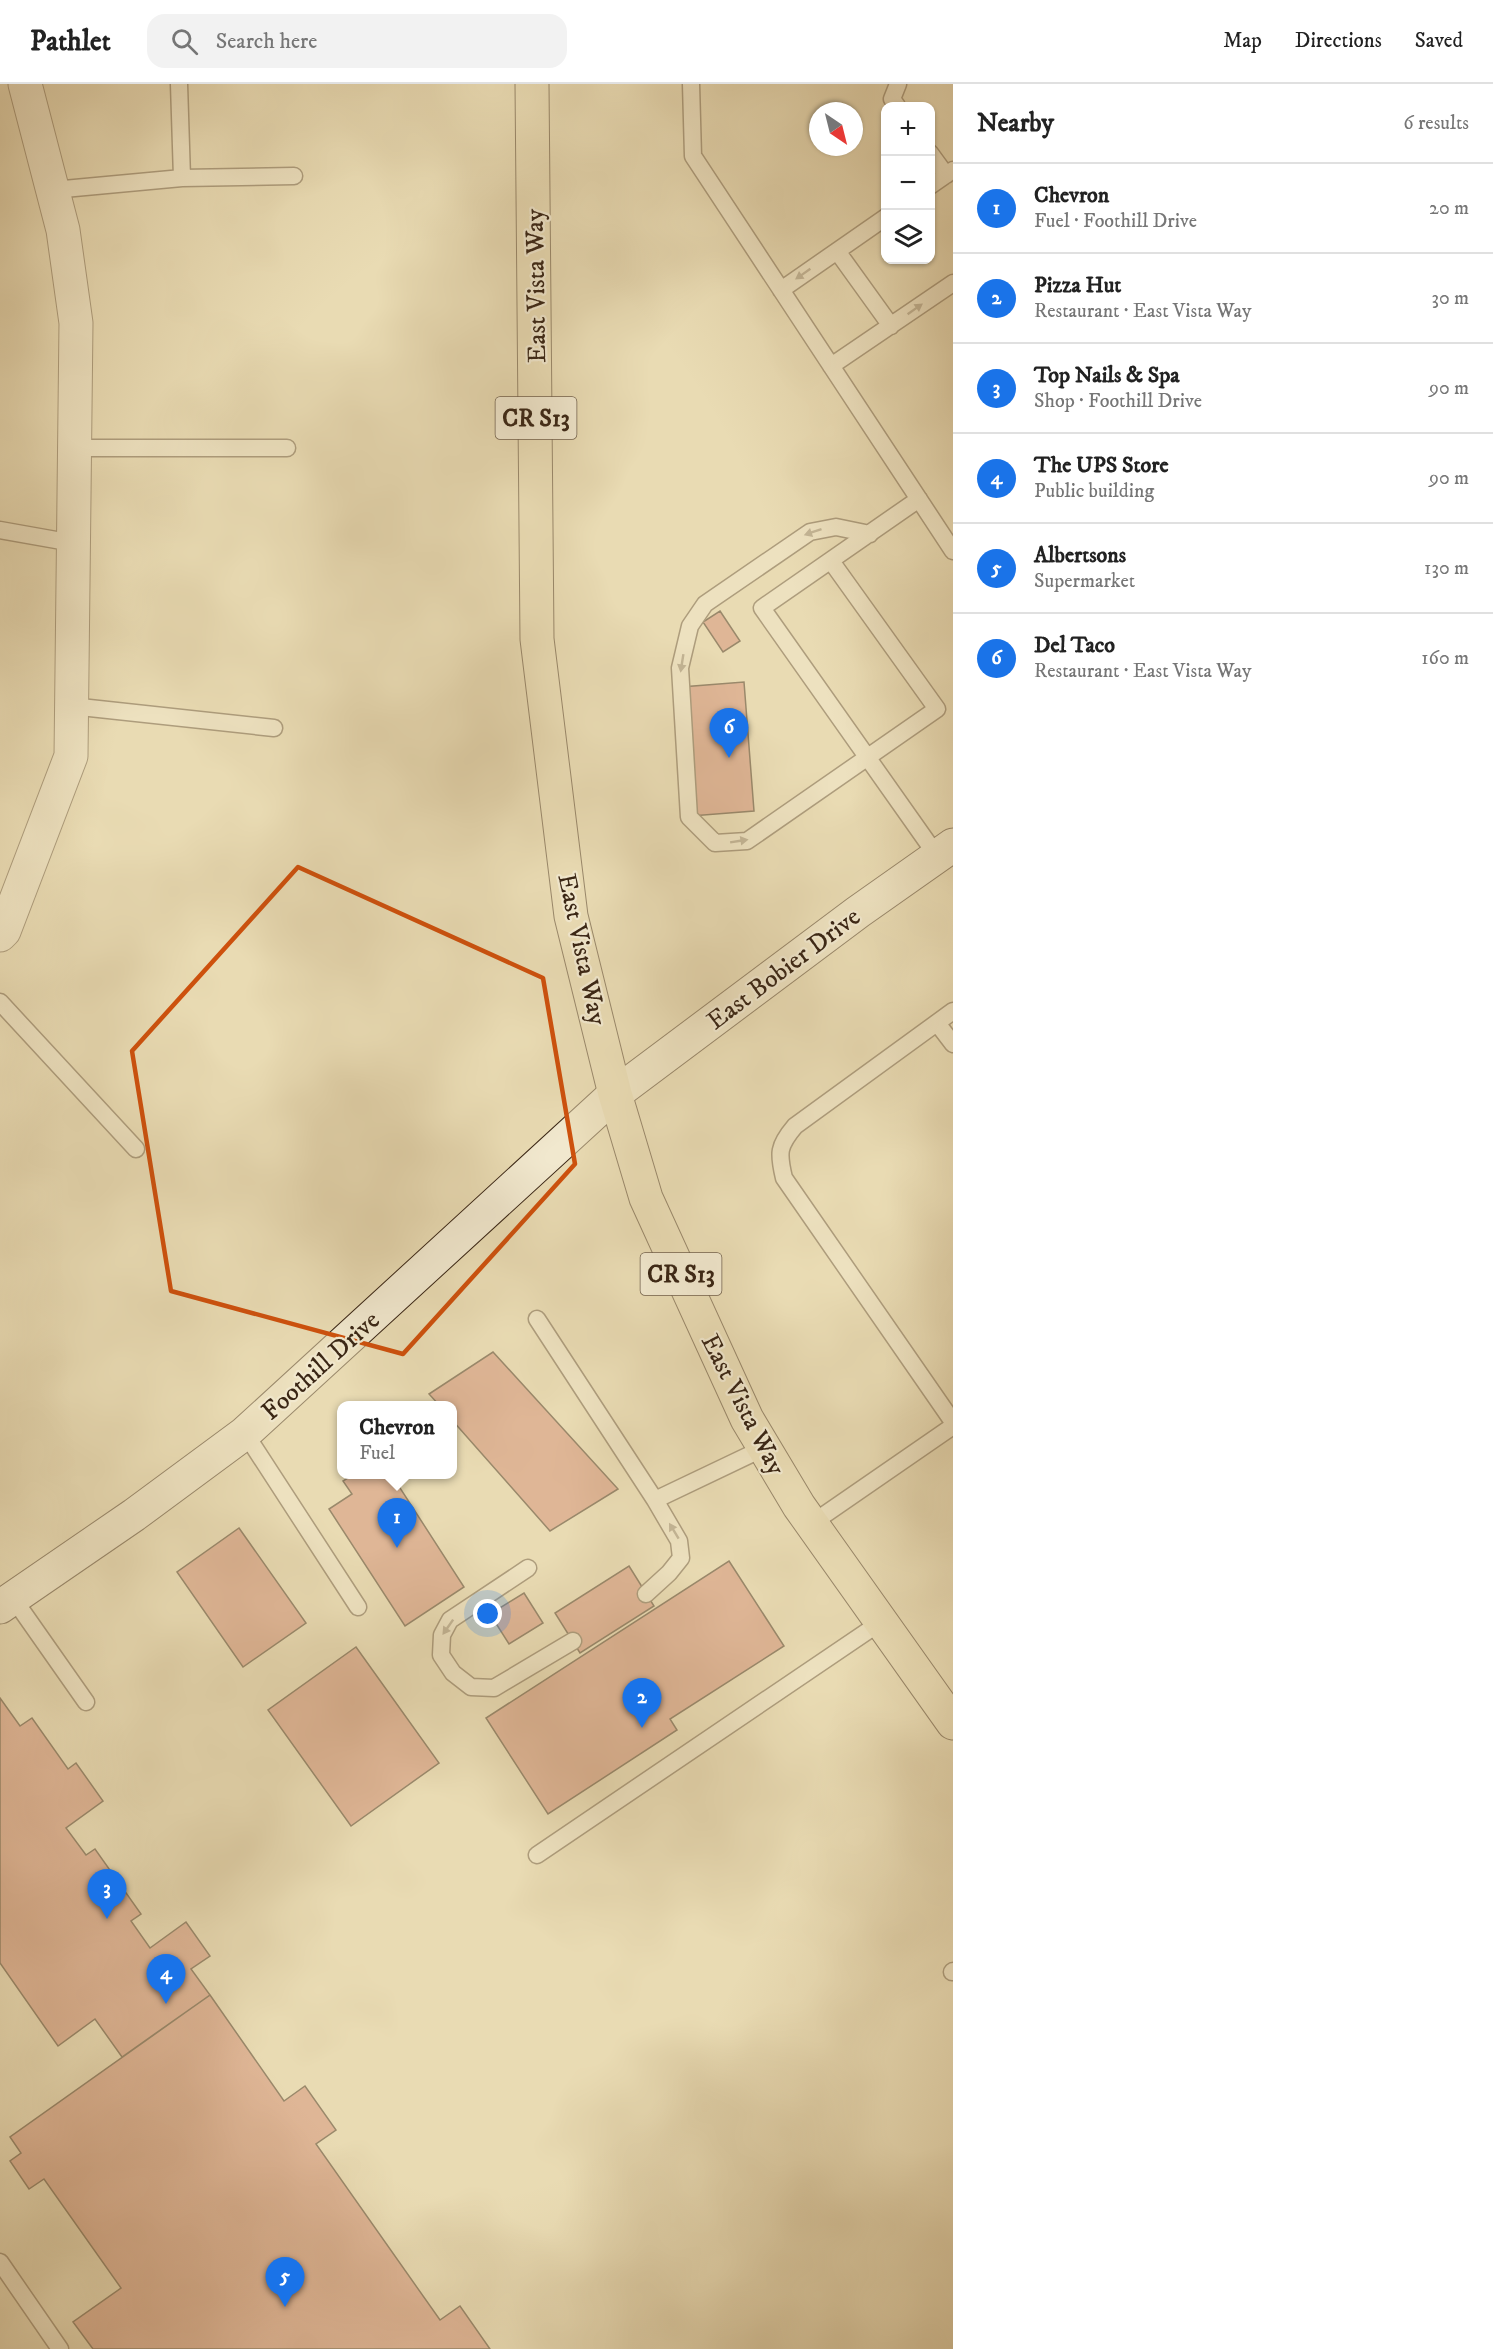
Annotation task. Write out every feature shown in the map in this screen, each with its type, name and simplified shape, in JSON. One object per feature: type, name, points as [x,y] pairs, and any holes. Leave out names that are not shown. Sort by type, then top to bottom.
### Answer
[{"type":"main road","name":"East Vista Way","points":[[532,84],[537,639],[571,916],[615,1094],[646,1198],[747,1419],[811,1524],[881,1622],[949,1709]]},
{"type":"street","points":[[0,935],[70,756],[76,323],[63,230],[25,84]]},
{"type":"street","name":"East Bobier Drive","points":[[615,1094],[858,912],[945,850]]},
{"type":"street","name":"Foothill Drive","points":[[7,1603],[134,1515],[245,1433],[615,1094]]},
{"type":"lane","points":[[179,84],[182,178]]},
{"type":"lane","points":[[691,84],[693,156],[953,551]]},
{"type":"lane","points":[[894,102],[892,99],[898,84]]},
{"type":"lane","points":[[933,156],[949,173],[935,183]]},
{"type":"lane","points":[[53,190],[182,178],[294,176]]},
{"type":"lane","points":[[781,290],[881,220]]},
{"type":"lane","points":[[837,251],[891,326]]},
{"type":"lane","points":[[831,366],[953,283]]},
{"type":"lane","points":[[74,448],[287,448]]},
{"type":"lane","points":[[919,499],[762,608],[866,759],[945,850]]},
{"type":"lane","points":[[831,561],[937,710],[747,841],[715,843],[689,817],[680,668],[690,626],[705,604],[810,532],[836,527],[870,534]]},
{"type":"lane","points":[[0,530],[73,543]]},
{"type":"lane","points":[[71,706],[274,728]]},
{"type":"lane","points":[[0,1002],[136,1149]]},
{"type":"lane","points":[[811,1524],[953,1424],[784,1178],[779,1158],[782,1141],[795,1126],[953,1011]]},
{"type":"lane","points":[[937,1023],[953,1044]]},
{"type":"lane","points":[[537,1319],[655,1500],[679,1541],[681,1558],[669,1573],[646,1594]]},
{"type":"lane","points":[[245,1433],[358,1607]]},
{"type":"lane","points":[[655,1500],[764,1448]]},
{"type":"lane","points":[[528,1568],[450,1620],[442,1635],[441,1654],[453,1673],[471,1687],[494,1688],[573,1641]]},
{"type":"lane","points":[[7,1603],[86,1702]]},
{"type":"lane","points":[[537,1855],[881,1622]]},
{"type":"lane","points":[[0,2262],[60,2349]]},
{"type":"highlighted area","points":[[298,867],[543,978],[575,1164],[403,1354],[171,1291],[132,1051]]},
{"type":"building","points":[[720,611],[740,641],[723,652],[703,622]]},
{"type":"building","points":[[744,682],[754,811],[691,816],[681,687]]},
{"type":"building","points":[[493,1352],[618,1489],[550,1531],[457,1426],[457,1401],[435,1401],[429,1394]]},
{"type":"building","points":[[346,1479],[394,1479],[464,1587],[405,1626],[329,1509],[352,1494],[343,1481]]},
{"type":"building","points":[[239,1528],[306,1623],[243,1667],[177,1572]]},
{"type":"building","points":[[729,1561],[784,1646],[670,1719],[677,1730],[548,1814],[486,1718]]},
{"type":"building","points":[[629,1566],[654,1606],[580,1653],[555,1613]]},
{"type":"building","points":[[524,1593],[543,1623],[509,1644],[490,1614]]},
{"type":"building","points":[[356,1647],[439,1763],[351,1826],[268,1710]]},
{"type":"building","points":[[0,1698],[20,1726],[32,1718],[68,1769],[76,1763],[103,1801],[66,1828],[86,1855],[95,1849],[141,1914],[131,1921],[150,1948],[186,1922],[210,1956],[191,1969],[210,1995],[122,2057],[95,2019],[58,2046],[0,1963]]},
{"type":"building","points":[[210,1995],[284,2101],[305,2086],[336,2130],[316,2144],[440,2320],[460,2306],[490,2349],[93,2349],[73,2322],[121,2288],[44,2179],[29,2189],[10,2161],[21,2153],[10,2137]]},
{"type":"place","name":"Del Taco","points":[[729,758]]},
{"type":"place","name":"Chevron","points":[[397,1548]]},
{"type":"place","name":"Pizza Hut","points":[[642,1728]]},
{"type":"place","name":"Top Nails & Spa","points":[[107,1919]]},
{"type":"place","name":"The UPS Store","points":[[166,2004]]},
{"type":"place","name":"Albertsons","points":[[285,2307]]}]
